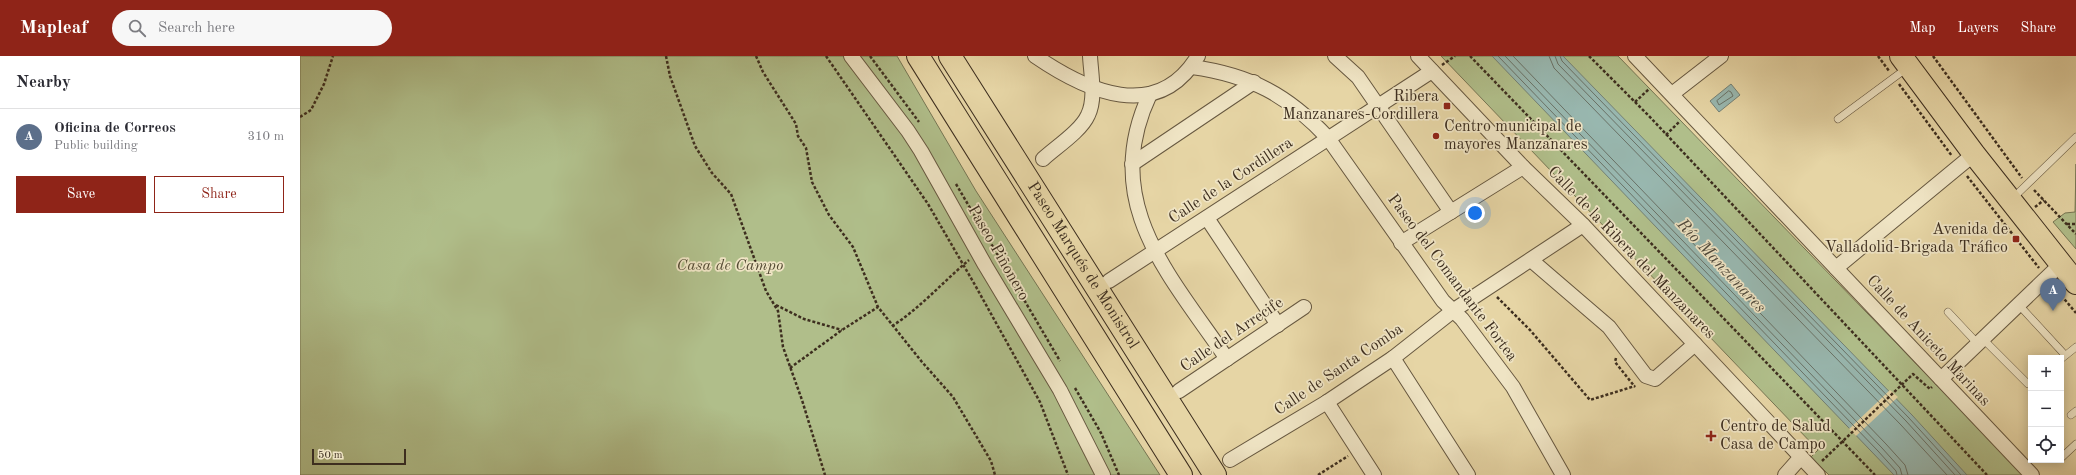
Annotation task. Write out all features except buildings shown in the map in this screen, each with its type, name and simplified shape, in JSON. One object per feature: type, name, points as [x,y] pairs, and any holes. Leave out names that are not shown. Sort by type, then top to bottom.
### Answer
[{"type":"main road","name":"Paseo Marqués de Monistrol","points":[[918,56],[1181,475]]},
{"type":"main road","name":"Paseo Marqués de Monistrol","points":[[950,56],[1223,468]]},
{"type":"main road","points":[[1905,62],[2010,201],[2076,283]]},
{"type":"street","name":"Paseo Piñonero","points":[[851,56],[908,130],[978,253],[1060,390],[1103,475]]},
{"type":"street","points":[[1035,56],[1061,74],[1092,88],[1126,97],[1150,94],[1172,85],[1195,62]]},
{"type":"street","points":[[1043,159],[1083,123],[1091,108],[1092,88],[1090,56]]},
{"type":"street","points":[[1335,56],[1358,77],[1451,212]]},
{"type":"street","name":"Calle de la Ribera del Manzanares","points":[[1418,56],[1523,167],[1583,225],[1816,472]]},
{"type":"street","name":"Calle de Aniceto Marinas","points":[[1635,56],[2032,475]]},
{"type":"street","points":[[1672,94],[1721,56]]},
{"type":"street","name":"Paseo del Comandante Fortea","points":[[1195,62],[1254,82],[1286,100],[1309,118],[1328,138],[1443,301],[1454,310],[1513,387],[1563,475]]},
{"type":"street","name":"Calle de la Cordillera","points":[[1109,281],[1432,71]]},
{"type":"street","points":[[1132,164],[1254,82]]},
{"type":"street","points":[[1150,94],[1137,127],[1132,164],[1133,183],[1139,215],[1154,252],[1227,359]]},
{"type":"street","points":[[1836,268],[1974,154]]},
{"type":"street","points":[[1401,243],[1523,167]]},
{"type":"street","points":[[1206,218],[1278,325]]},
{"type":"street","name":"Calle de Santa Comba","points":[[1223,468],[1327,402],[1392,358],[1454,310],[1583,225]]},
{"type":"street","points":[[1531,260],[1609,327],[1646,376],[1655,379],[1695,344]]},
{"type":"street","points":[[1941,379],[2060,264]]},
{"type":"street","name":"Calle del Arrecife","points":[[1179,391],[1304,307]]},
{"type":"street","points":[[1392,358],[1468,475]]},
{"type":"street","points":[[1327,402],[1374,475]]},
{"type":"street","points":[[1785,475],[1801,457]]},
{"type":"lane","points":[[1838,119],[1905,62]]},
{"type":"lane","points":[[2010,201],[2076,137]]},
{"type":"lane","points":[[2018,305],[2061,355]]},
{"type":"lane","points":[[1948,312],[2028,384]]},
{"type":"lane","points":[[2064,356],[2076,347]]},
{"type":"lane","points":[[2064,455],[2076,444]]},
{"type":"path","points":[[300,117],[310,110],[324,84],[333,56]]},
{"type":"path","points":[[666,56],[670,76],[695,146],[712,173],[731,194],[766,292],[780,315],[782,340],[825,475]]},
{"type":"path","points":[[756,56],[763,72],[796,124],[798,136],[806,148],[812,182],[829,215],[852,247],[878,307],[892,326],[953,397],[991,461],[995,475]]},
{"type":"path","points":[[826,56],[928,204],[1040,402],[1068,475]]},
{"type":"path","points":[[870,56],[921,125]]},
{"type":"path","points":[[1470,56],[1843,441],[1874,475]]},
{"type":"path","points":[[1589,56],[1666,134],[1901,386],[1987,475]]},
{"type":"path","points":[[1933,56],[2018,174],[2076,234]]},
{"type":"path","points":[[1635,102],[1658,80]]},
{"type":"path","points":[[1666,134],[1689,112]]},
{"type":"path","points":[[952,178],[1063,368]]},
{"type":"path","points":[[2067,224],[2076,224]]},
{"type":"path","points":[[892,326],[903,319],[978,253]]},
{"type":"path","points":[[1494,294],[1530,330],[1590,400],[1655,379]]},
{"type":"path","points":[[774,304],[804,318],[842,330]]},
{"type":"path","points":[[790,368],[842,330],[878,307]]},
{"type":"path","points":[[1619,352],[1615,362],[1635,386]]},
{"type":"path","points":[[1816,472],[1843,441],[1913,374],[1930,389],[1941,379]]},
{"type":"path","points":[[1071,381],[1101,433],[1119,475]]},
{"type":"path","points":[[1318,475],[1358,450]]},
{"type":"green space","name":"Casa de Campo","points":[[300,56],[897,56],[976,191],[1160,475],[300,475]]},
{"type":"green space","points":[[1441,56],[1618,56],[2024,475],[1829,475],[1811,457],[1818,450]]},
{"type":"green space","points":[[2076,164],[2076,249],[2053,222],[2065,213],[2075,212]]},
{"type":"water","name":"Río Manzanares","points":[[1492,56],[1563,56],[1912,415],[1967,475],[1894,475]]},
{"type":"water","points":[[1731,84],[1740,95],[1719,112],[1710,101]]},
{"type":"pier","points":[[1890,390],[1898,397],[1856,436],[1849,429]]},
{"type":"place","name":"Ribera Manzanares-Cordillera","points":[[1447,106]]},
{"type":"place","name":"Centro municipal de mayores Manzanares","points":[[1436,136]]},
{"type":"place","name":"Avenida de Valladolid-Brigada Tráfico","points":[[2016,239]]},
{"type":"place","name":"Oficina de Correos","points":[[2053,311]]},
{"type":"place","name":"Centro de Salud Casa de Campo","points":[[1711,436]]}]
